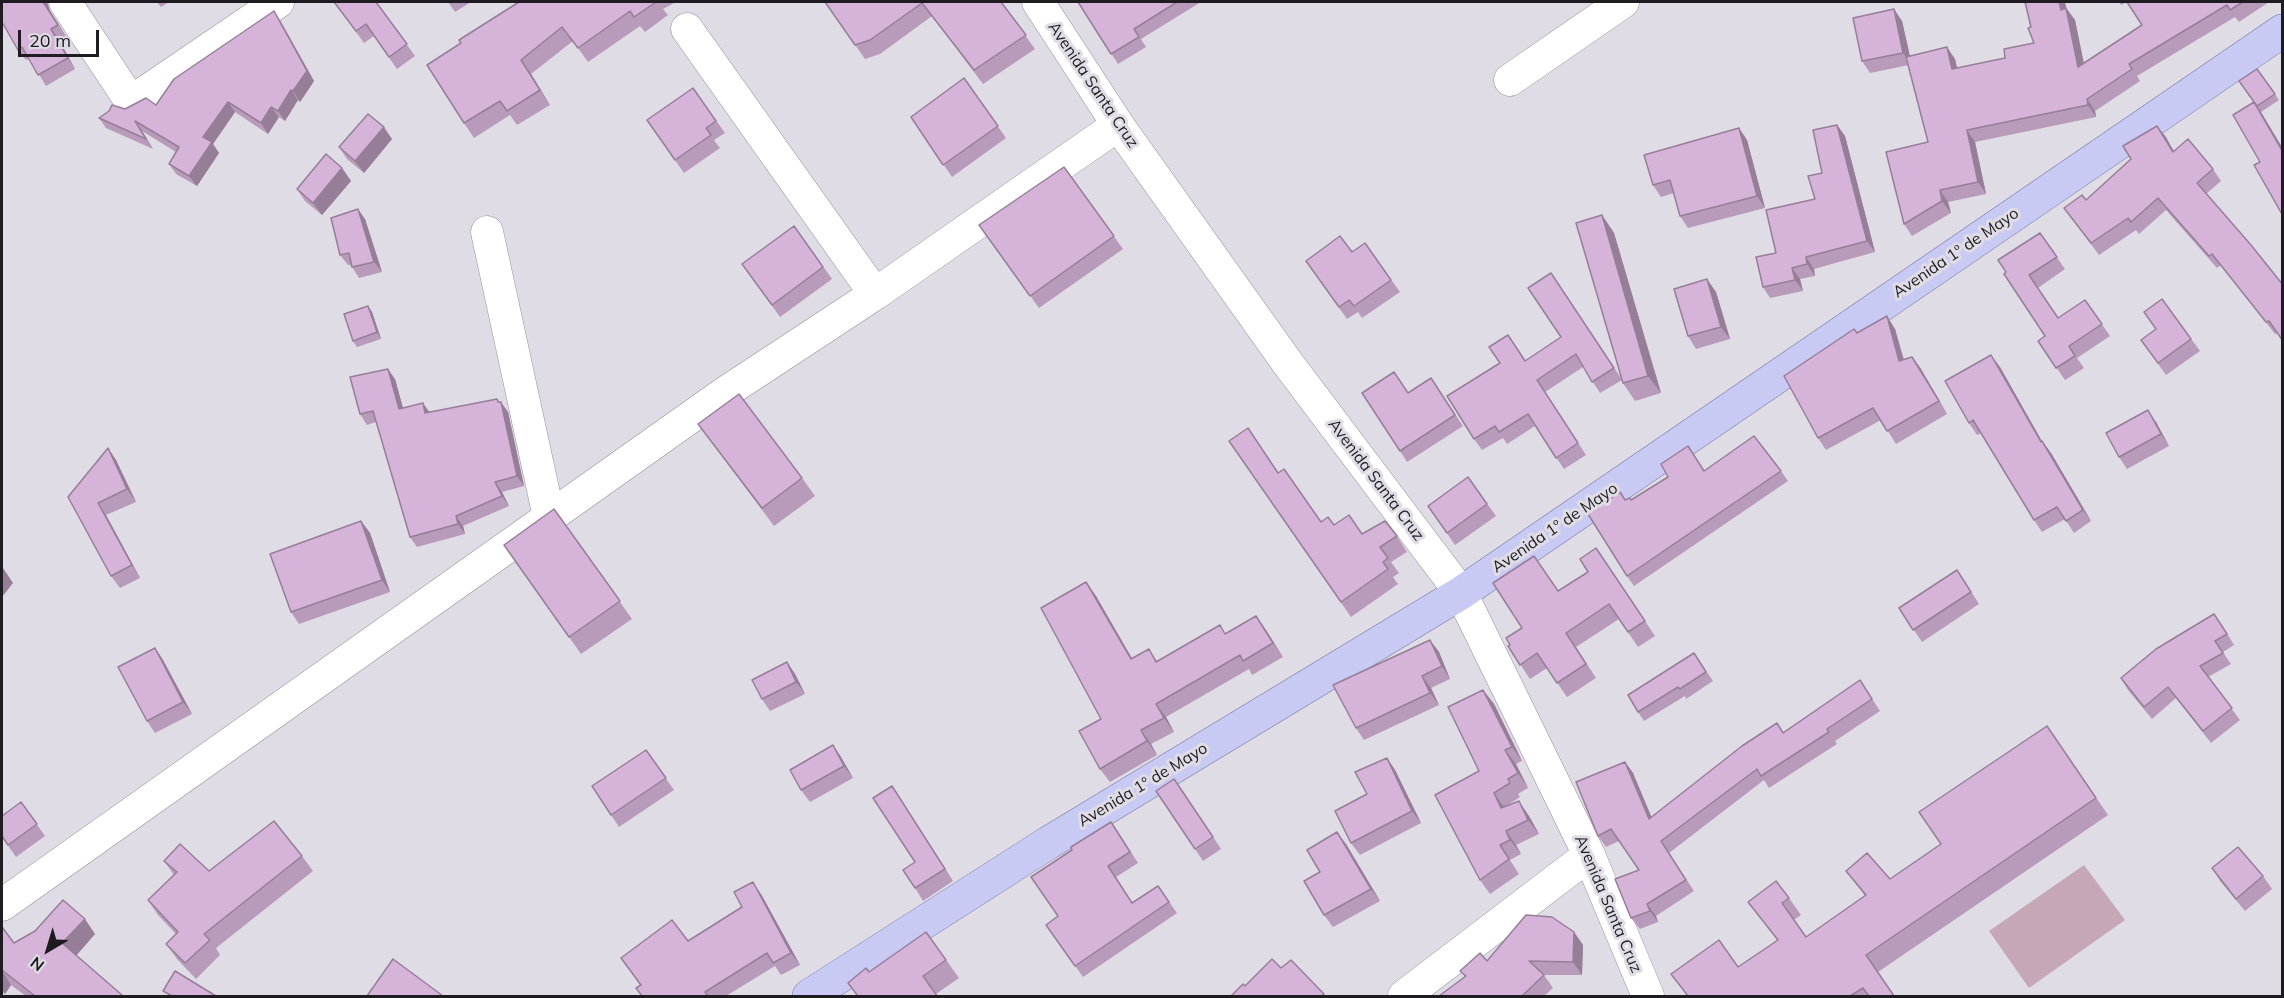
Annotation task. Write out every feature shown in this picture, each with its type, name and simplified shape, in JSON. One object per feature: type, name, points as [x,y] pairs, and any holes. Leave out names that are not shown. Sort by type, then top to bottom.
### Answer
[{"type":"main road","name":"Avenida 1º de Mayo","points":[[809,996],[1048,843],[1461,593],[2283,31]]},
{"type":"street","points":[[64,2],[132,102],[278,2]]},
{"type":"street","name":"Avenida Santa Cruz","points":[[1038,2],[1118,125],[1289,365],[1461,593],[1588,855],[1648,996]]},
{"type":"street","points":[[1510,80],[1623,2]]},
{"type":"street","points":[[687,29],[874,294]]},
{"type":"street","points":[[2,905],[726,392],[874,294],[1118,125]]},
{"type":"street","points":[[487,232],[549,517]]},
{"type":"street","points":[[1404,996],[1588,855]]},
{"type":"shaded area","points":[[2084,865],[2125,920],[2029,988],[1989,931]]},
{"type":"building","points":[[2,2],[43,2],[58,25],[51,29],[68,58],[38,75],[22,47],[18,50],[2,22]]},
{"type":"building","points":[[334,2],[376,2],[407,44],[389,57],[366,24],[356,31]]},
{"type":"building","points":[[519,2],[656,2],[634,17],[630,11],[578,48],[562,27],[521,60],[540,90],[507,111],[500,101],[464,123],[427,65],[461,43],[459,40]]},
{"type":"building","points":[[825,2],[1001,2],[1026,35],[974,70],[922,3],[870,40],[855,45]]},
{"type":"building","points":[[1078,2],[1177,2],[1134,29],[1139,37],[1111,54]]},
{"type":"building","points":[[2025,2],[2059,2],[2061,10],[2066,8],[2078,67],[2142,25],[2127,2],[2243,2],[2230,10],[2227,5],[2129,64],[2132,69],[2087,99],[2088,105],[1967,130],[1978,182],[1940,190],[1942,201],[1904,224],[1886,152],[1928,142],[1906,57],[1947,47],[1952,69],[2005,58],[2004,49],[2034,43],[2028,28],[2031,27]]},
{"type":"building","points":[[1894,9],[1903,53],[1862,61],[1853,18]]},
{"type":"building","points":[[274,11],[307,71],[293,91],[291,90],[278,111],[271,107],[261,123],[228,102],[203,137],[212,142],[189,176],[169,164],[179,147],[135,121],[146,139],[99,118],[109,111],[112,105],[125,109],[146,98],[156,105],[174,79]]},
{"type":"building","points":[[2257,69],[2275,94],[2257,106],[2239,81]]},
{"type":"building","points":[[964,78],[998,126],[943,165],[911,117]]},
{"type":"building","points":[[693,88],[716,121],[706,128],[711,135],[675,160],[647,120]]},
{"type":"building","points":[[2254,102],[2283,152],[2283,216],[2254,165],[2260,162],[2233,115]]},
{"type":"building","points":[[368,114],[384,127],[355,161],[339,147]]},
{"type":"building","points":[[1837,125],[1867,241],[1806,257],[1807,264],[1792,268],[1795,280],[1763,287],[1756,257],[1776,253],[1766,210],[1815,199],[1808,176],[1822,173],[1813,130]]},
{"type":"building","points":[[2157,126],[2173,152],[2188,139],[2213,169],[2197,183],[2283,285],[2283,341],[2212,254],[2209,256],[2158,198],[2131,222],[2128,218],[2091,243],[2064,208],[2082,195],[2086,200],[2131,159],[2123,146]]},
{"type":"building","points":[[1739,128],[1757,196],[1680,216],[1670,180],[1653,185],[1644,155]]},
{"type":"building","points":[[326,154],[342,168],[313,203],[297,189]]},
{"type":"building","points":[[1064,167],[1114,236],[1030,296],[979,225]]},
{"type":"building","points":[[358,209],[374,262],[352,267],[349,253],[340,255],[331,218]]},
{"type":"building","points":[[1602,215],[1648,376],[1623,383],[1576,223]]},
{"type":"building","points":[[794,226],[823,267],[772,305],[742,264]]},
{"type":"building","points":[[2040,233],[2057,257],[2029,275],[2058,318],[2085,300],[2102,324],[2069,346],[2075,356],[2056,368],[2038,341],[2045,336],[2004,274],[2006,272],[1998,260]]},
{"type":"building","points":[[1340,236],[1352,252],[1365,243],[1391,280],[1354,306],[1349,300],[1339,307],[1306,261]]},
{"type":"building","points":[[1551,273],[1614,368],[1592,382],[1576,354],[1537,380],[1578,443],[1556,458],[1528,414],[1499,432],[1495,426],[1474,439],[1447,396],[1500,363],[1489,347],[1508,335],[1525,361],[1561,337],[1528,288]]},
{"type":"building","points":[[1707,279],[1721,327],[1688,336],[1674,289]]},
{"type":"building","points":[[2162,299],[2191,339],[2158,363],[2141,340],[2156,329],[2144,312]]},
{"type":"building","points":[[368,306],[377,332],[353,341],[344,314]]},
{"type":"building","points":[[1887,316],[1899,361],[1912,357],[1939,401],[1887,431],[1873,408],[1818,438],[1784,376],[1854,329],[1857,333]]},
{"type":"building","points":[[1991,355],[2083,510],[2066,521],[2057,507],[2034,520],[1973,420],[1969,423],[1945,381]]},
{"type":"building","points":[[388,369],[399,409],[423,403],[425,413],[497,399],[501,402],[517,476],[495,482],[502,496],[456,516],[458,524],[410,537],[373,411],[360,414],[350,377]]},
{"type":"building","points":[[1394,372],[1408,393],[1431,378],[1455,415],[1400,451],[1362,393]]},
{"type":"building","points":[[739,394],[802,478],[762,508],[698,424]]},
{"type":"building","points":[[2148,410],[2161,434],[2119,457],[2106,433]]},
{"type":"building","points":[[1248,428],[1278,473],[1284,469],[1321,522],[1328,517],[1334,525],[1349,515],[1362,534],[1385,521],[1397,536],[1380,547],[1388,558],[1383,562],[1388,569],[1341,602],[1229,441]]},
{"type":"building","points":[[1754,436],[1781,471],[1627,576],[1588,514],[1620,492],[1625,500],[1630,498],[1631,500],[1668,477],[1661,464],[1688,446],[1704,471]]},
{"type":"building","points":[[108,448],[127,489],[98,503],[132,565],[111,576],[68,497]]},
{"type":"building","points":[[1468,477],[1487,504],[1447,533],[1428,506]]},
{"type":"building","points":[[554,509],[620,601],[569,637],[504,545]]},
{"type":"building","points":[[361,521],[382,580],[291,612],[270,554]]},
{"type":"building","points":[[1596,548],[1645,621],[1628,632],[1609,604],[1566,633],[1586,664],[1557,683],[1537,653],[1520,665],[1508,646],[1510,645],[1506,638],[1522,628],[1493,583],[1534,556],[1558,591],[1588,572],[1580,559]]},
{"type":"building","points":[[1957,570],[1971,592],[1913,630],[1899,608]]},
{"type":"building","points":[[1086,582],[1131,659],[1149,649],[1156,662],[1220,625],[1225,634],[1256,616],[1273,643],[1243,661],[1240,655],[1156,704],[1164,718],[1141,730],[1147,741],[1100,769],[1079,731],[1101,719],[1041,608]]},
{"type":"building","points":[[2214,614],[2227,634],[2215,641],[2223,653],[2200,666],[2232,708],[2203,731],[2168,687],[2144,707],[2121,678],[2156,649]]},
{"type":"building","points":[[1430,640],[1442,666],[1422,676],[1430,693],[1356,728],[1333,685]]},
{"type":"building","points":[[155,648],[183,702],[147,721],[118,667]]},
{"type":"building","points":[[1694,653],[1706,672],[1638,712],[1628,695]]},
{"type":"building","points":[[787,662],[796,682],[762,699],[752,680]]},
{"type":"building","points":[[1860,680],[1872,699],[1827,729],[1829,732],[1761,776],[1757,769],[1661,841],[1686,880],[1647,904],[1650,911],[1631,918],[1615,879],[1639,870],[1611,829],[1598,836],[1576,782],[1625,762],[1649,819],[1742,746],[1777,723],[1783,733]]},
{"type":"building","points":[[1483,690],[1512,747],[1505,750],[1518,773],[1508,779],[1510,783],[1494,793],[1501,808],[1519,801],[1528,820],[1506,831],[1510,840],[1500,845],[1509,859],[1480,880],[1435,795],[1479,771],[1448,707]]},
{"type":"building","points":[[2047,726],[2096,798],[1866,955],[1894,996],[1869,996],[1863,988],[1850,996],[1688,996],[1671,974],[1719,940],[1738,967],[1778,940],[1748,902],[1776,881],[1789,898],[1782,903],[1806,937],[1866,895],[1846,871],[1867,853],[1890,879],[1941,844],[1919,812]]},
{"type":"building","points":[[833,745],[844,766],[801,790],[790,770]]},
{"type":"building","points":[[646,750],[666,778],[611,815],[592,786]]},
{"type":"building","points":[[1387,758],[1412,811],[1351,843],[1335,811],[1367,794],[1355,772]]},
{"type":"building","points":[[1174,779],[1213,837],[1195,849],[1156,791]]},
{"type":"building","points":[[892,786],[945,869],[915,888],[903,870],[915,862],[873,798]]},
{"type":"building","points":[[21,802],[37,824],[8,845],[2,836],[2,816]]},
{"type":"building","points":[[274,821],[302,856],[204,934],[210,940],[185,963],[166,944],[178,932],[148,900],[177,872],[164,861],[180,844],[209,871]]},
{"type":"building","points":[[1111,822],[1130,852],[1108,866],[1132,903],[1158,886],[1169,902],[1075,966],[1046,925],[1058,916],[1031,877],[1072,850],[1071,847]]},
{"type":"building","points":[[1337,832],[1371,889],[1324,915],[1304,881],[1320,872],[1307,850]]},
{"type":"building","points":[[2238,847],[2263,876],[2236,899],[2212,868]]},
{"type":"building","points":[[753,882],[791,953],[773,963],[767,953],[705,992],[708,996],[642,996],[636,988],[641,985],[621,958],[672,920],[688,941],[742,907],[734,892]]},
{"type":"building","points":[[63,900],[85,919],[62,943],[122,995],[35,996],[2,970],[2,927],[14,943],[35,931]]},
{"type":"building","points":[[1526,915],[1552,917],[1574,932],[1573,962],[1529,961],[1544,975],[1522,996],[1439,996],[1466,976],[1460,971],[1480,953],[1487,961]]},
{"type":"building","points":[[926,932],[946,960],[923,976],[937,996],[858,996],[848,983],[866,968],[869,972]]},
{"type":"building","points":[[393,959],[443,996],[367,996]]},
{"type":"building","points":[[1272,959],[1281,968],[1291,960],[1324,994],[1321,996],[1231,996],[1243,984],[1245,986]]},
{"type":"building","points":[[175,971],[216,996],[172,996],[163,991]]}]
